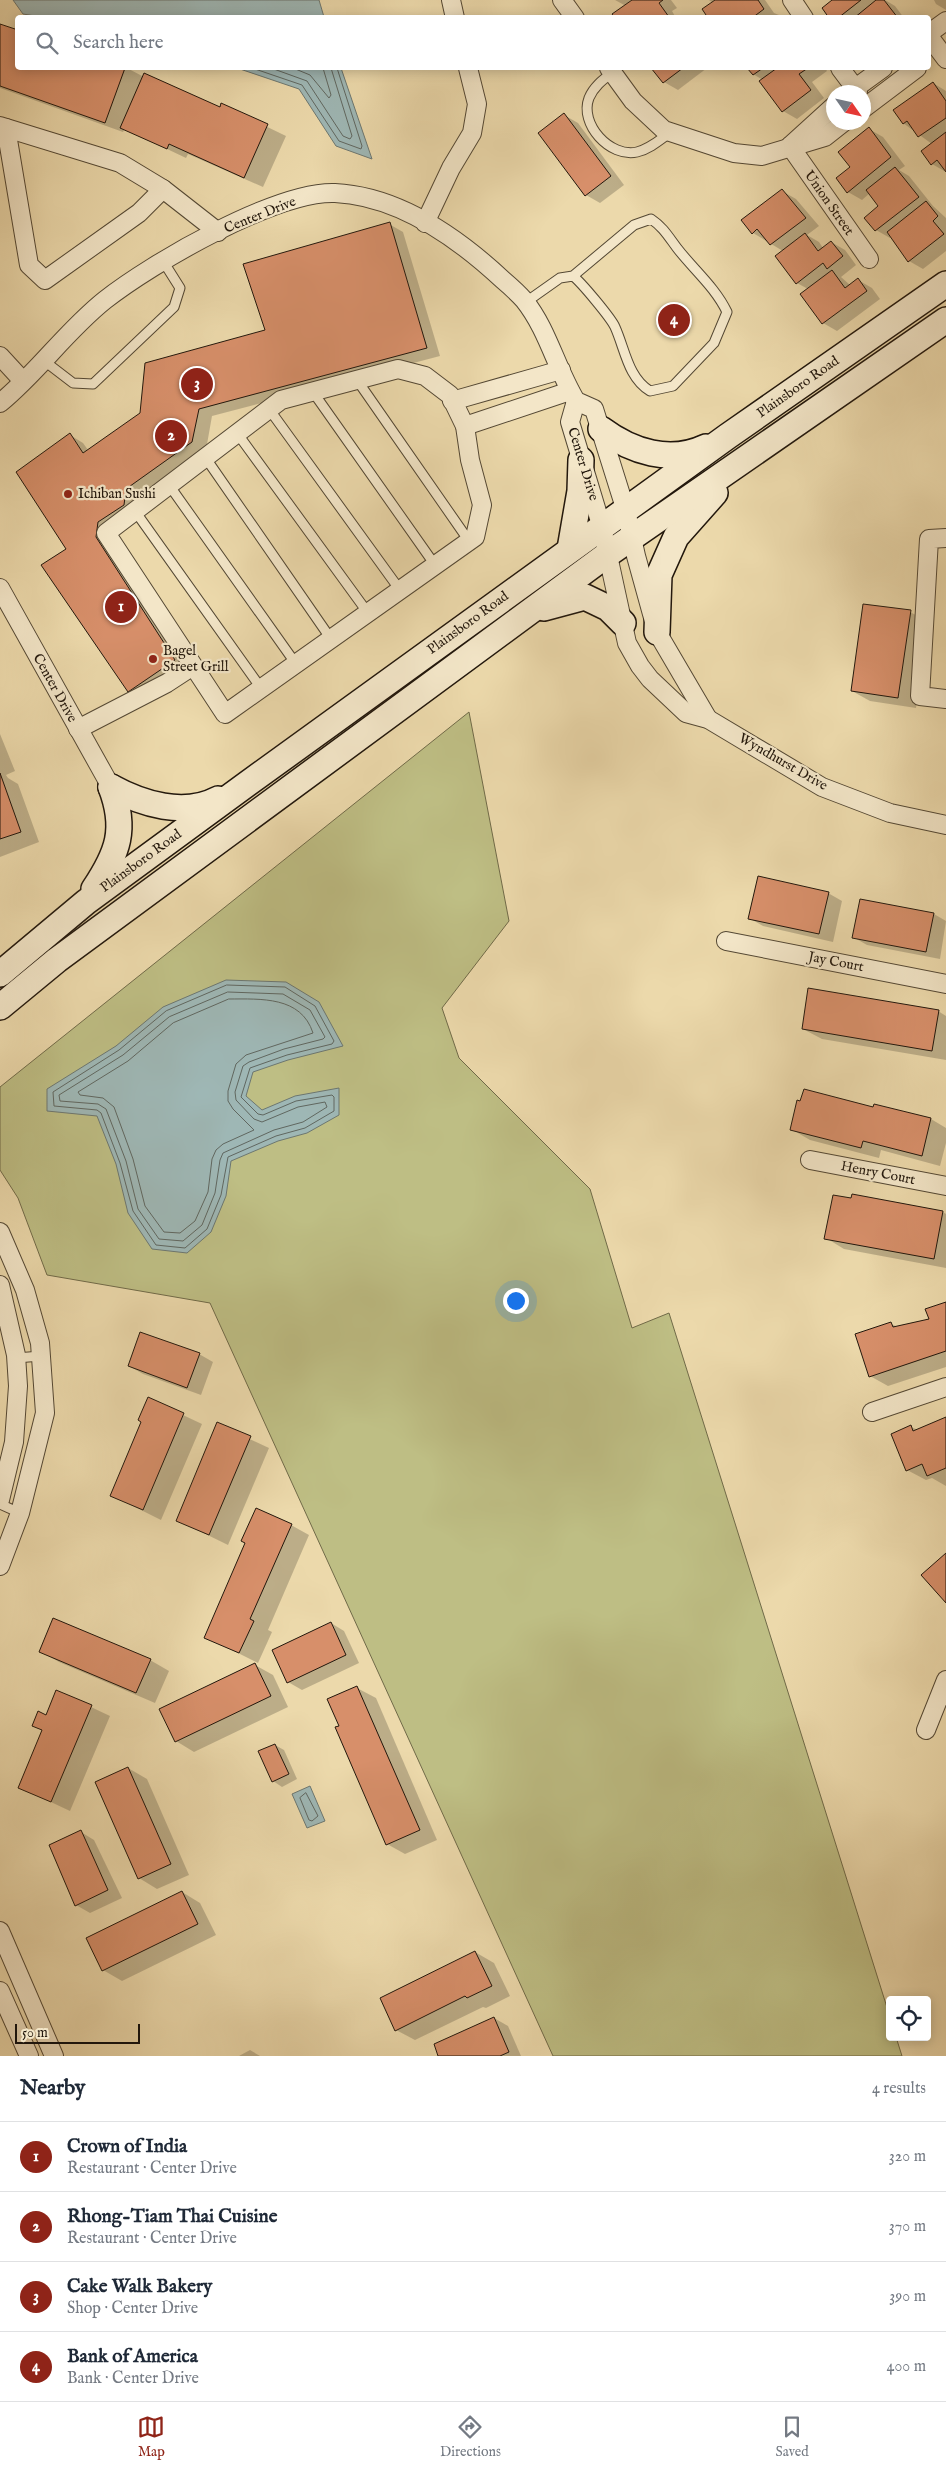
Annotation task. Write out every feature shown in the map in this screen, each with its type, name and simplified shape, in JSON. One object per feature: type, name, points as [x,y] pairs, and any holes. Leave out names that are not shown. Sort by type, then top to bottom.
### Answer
[{"type":"street","points":[[451,0],[454,15]]},
{"type":"street","points":[[562,0],[572,15]]},
{"type":"street","points":[[792,0],[802,15]]},
{"type":"street","points":[[931,32],[946,21]]},
{"type":"street","points":[[931,39],[940,53]]},
{"type":"street","points":[[426,222],[451,168],[472,134],[477,104],[468,70]]},
{"type":"street","points":[[611,70],[633,101],[664,130],[734,153],[762,156],[825,137],[834,130]]},
{"type":"street","points":[[841,70],[851,85]]},
{"type":"street","points":[[869,85],[881,70]]},
{"type":"street","points":[[871,92],[913,70]]},
{"type":"street","points":[[790,146],[826,113]]},
{"type":"street","points":[[163,189],[139,213],[44,280],[30,265],[3,127],[120,163],[163,189],[218,232]]},
{"type":"street","name":"Union Street","points":[[790,146],[869,259]]},
{"type":"street","name":"Center Drive","points":[[0,403],[105,300],[163,260],[218,232],[294,200],[334,193],[367,198],[426,222],[482,260],[526,302],[539,320],[573,396],[570,422],[602,528]]},
{"type":"street","name":"Plainsboro Road","points":[[0,974],[86,902],[246,784],[728,436],[946,284]]},
{"type":"street","name":"Plainsboro Road","points":[[0,1007],[57,960],[608,554],[760,451],[946,320]]},
{"type":"street","points":[[0,356],[23,381]]},
{"type":"street","points":[[398,368],[425,376],[450,395],[452,401],[465,426],[470,460],[482,505],[474,537],[225,714],[106,533],[281,400],[398,368]]},
{"type":"street","points":[[452,401],[561,370]]},
{"type":"street","points":[[465,426],[573,396]]},
{"type":"street","name":"Center Drive","points":[[573,396],[594,409],[626,511]]},
{"type":"street","points":[[601,430],[621,443],[657,455],[691,454],[728,436]]},
{"type":"street","points":[[657,632],[659,575],[676,536],[712,495],[760,451]]},
{"type":"street","points":[[570,549],[580,491],[581,460]]},
{"type":"street","name":"Wyndhurst Drive","points":[[626,511],[657,632],[708,719]]},
{"type":"street","name":"Wyndhurst Drive","points":[[602,528],[627,643],[650,679],[686,713],[708,719],[822,787],[890,813],[946,825]]},
{"type":"street","points":[[946,538],[929,538],[920,696],[946,699]]},
{"type":"street","name":"Center Drive","points":[[0,588],[111,787]]},
{"type":"street","points":[[528,613],[585,597],[608,608],[623,623]]},
{"type":"street","points":[[78,729],[167,682],[193,666]]},
{"type":"street","points":[[111,787],[143,801],[178,807],[206,805],[246,784]]},
{"type":"street","points":[[86,902],[115,856],[119,838],[120,821],[117,803],[111,787]]},
{"type":"street","name":"Jay Court","points":[[726,941],[946,984]]},
{"type":"street","name":"Henry Court","points":[[810,1160],[946,1186]]},
{"type":"street","points":[[0,1232],[25,1290],[40,1343],[45,1413],[20,1513],[1,1563]]},
{"type":"street","points":[[0,1285],[16,1358],[18,1386],[14,1442],[0,1500]]},
{"type":"street","points":[[872,1412],[946,1387]]},
{"type":"street","points":[[926,1730],[946,1680]]},
{"type":"street","points":[[0,1931],[33,2041]]},
{"type":"street","points":[[0,1991],[33,2041],[54,2056]]},
{"type":"lane","points":[[611,70],[595,88],[587,108],[593,127],[606,143],[617,149],[637,152],[671,132]]},
{"type":"lane","points":[[526,302],[560,278],[573,276],[634,225],[651,219],[663,227],[676,247],[719,295],[727,312],[714,343],[673,386],[650,391],[641,386],[628,363],[615,325],[573,276]]},
{"type":"lane","points":[[43,360],[73,383],[92,384],[174,307],[180,288],[163,260]]},
{"type":"lane","points":[[356,380],[469,542]]},
{"type":"lane","points":[[313,392],[436,565]]},
{"type":"lane","points":[[269,409],[400,590]]},
{"type":"lane","points":[[238,433],[368,612]]},
{"type":"lane","points":[[206,457],[330,639]]},
{"type":"lane","points":[[169,485],[296,664]]},
{"type":"lane","points":[[135,511],[261,688]]},
{"type":"lane","points":[[16,1358],[41,1356]]},
{"type":"lane","points":[[0,1504],[20,1513]]},
{"type":"green space","points":[[469,712],[509,921],[442,1008],[459,1058],[590,1189],[632,1328],[669,1313],[886,2004],[886,2041],[897,2041],[902,2056],[553,2056],[210,1303],[47,1275],[18,1198],[0,1170],[0,1087]]},
{"type":"water","points":[[13,0],[319,0],[323,15],[29,15],[23,14]]},
{"type":"water","points":[[243,70],[342,70],[372,159],[336,146],[299,89]]},
{"type":"water","points":[[226,980],[286,982],[319,1002],[343,1046],[288,1060],[253,1072],[246,1096],[262,1110],[295,1096],[339,1088],[339,1115],[307,1133],[278,1141],[231,1161],[226,1196],[211,1232],[187,1253],[152,1249],[128,1213],[116,1164],[97,1116],[47,1111],[47,1089],[116,1046],[163,1007]]},
{"type":"water","points":[[310,1786],[325,1821],[307,1828],[292,1794]]},
{"type":"building","points":[[632,0],[663,0],[659,3],[668,15],[613,15]]},
{"type":"building","points":[[715,0],[758,0],[764,9],[756,15],[706,15],[702,9]]},
{"type":"building","points":[[832,0],[861,0],[842,15],[827,15],[822,8]]},
{"type":"building","points":[[876,0],[884,0],[896,15],[858,15]]},
{"type":"building","points":[[0,24],[15,29],[15,70],[124,70],[105,123],[0,86]]},
{"type":"building","points":[[653,70],[680,70],[663,83]]},
{"type":"building","points":[[749,70],[760,70],[753,75]]},
{"type":"building","points":[[774,70],[805,70],[799,74],[811,90],[782,112],[759,81]]},
{"type":"building","points":[[144,73],[220,107],[221,103],[268,124],[244,178],[169,144],[167,149],[120,128]]},
{"type":"building","points":[[933,82],[946,101],[946,118],[918,137],[907,121],[903,124],[893,110]]},
{"type":"building","points":[[564,113],[611,176],[585,196],[538,133]]},
{"type":"building","points":[[865,130],[871,130],[891,157],[847,193],[836,178],[850,167],[838,152]]},
{"type":"building","points":[[946,132],[946,172],[937,160],[931,165],[921,151]]},
{"type":"building","points":[[895,167],[919,197],[875,231],[864,218],[878,206],[866,190]]},
{"type":"building","points":[[782,189],[806,218],[770,245],[757,229],[752,234],[741,220]]},
{"type":"building","points":[[926,201],[938,216],[933,221],[944,234],[908,262],[887,232]]},
{"type":"building","points":[[390,222],[427,348],[199,409],[192,442],[126,489],[124,505],[98,522],[96,537],[175,660],[128,692],[41,565],[66,549],[16,472],[70,433],[83,453],[140,413],[145,363],[265,330],[243,264]]},
{"type":"building","points":[[805,233],[818,251],[831,241],[843,256],[827,269],[823,263],[796,284],[775,256]]},
{"type":"building","points":[[832,270],[845,288],[858,278],[867,291],[822,324],[800,294]]},
{"type":"building","points":[[863,604],[911,610],[898,698],[851,691]]},
{"type":"building","points":[[0,773],[21,832],[0,839]]},
{"type":"building","points":[[758,876],[829,892],[819,934],[748,919]]},
{"type":"building","points":[[860,899],[934,913],[926,952],[852,938]]},
{"type":"building","points":[[808,988],[939,1010],[932,1051],[802,1029]]},
{"type":"building","points":[[804,1089],[873,1107],[874,1104],[931,1118],[922,1156],[863,1141],[861,1148],[790,1130],[797,1100],[800,1101]]},
{"type":"building","points":[[852,1194],[943,1211],[934,1259],[824,1239],[833,1195],[851,1198]]},
{"type":"building","points":[[946,1302],[946,1351],[869,1377],[855,1334],[891,1322],[893,1327],[929,1319],[925,1309]]},
{"type":"building","points":[[140,1332],[200,1353],[187,1388],[128,1366]]},
{"type":"building","points":[[148,1397],[184,1413],[143,1510],[110,1496],[141,1422],[138,1420]]},
{"type":"building","points":[[946,1417],[946,1468],[927,1476],[922,1464],[906,1471],[891,1434],[911,1425],[913,1431]]},
{"type":"building","points":[[217,1422],[251,1436],[209,1535],[176,1521]]},
{"type":"building","points":[[256,1508],[292,1524],[250,1619],[254,1621],[239,1653],[204,1638],[245,1543],[241,1541]]},
{"type":"building","points":[[946,1553],[946,1603],[921,1575]]},
{"type":"building","points":[[53,1618],[151,1659],[136,1693],[39,1652]]},
{"type":"building","points":[[331,1622],[346,1655],[287,1683],[272,1650]]},
{"type":"building","points":[[255,1663],[271,1696],[175,1742],[159,1709]]},
{"type":"building","points":[[357,1686],[420,1830],[386,1845],[335,1727],[339,1726],[327,1699]]},
{"type":"building","points":[[56,1690],[92,1705],[51,1802],[18,1788],[42,1730],[32,1726],[38,1711],[46,1715]]},
{"type":"building","points":[[275,1744],[289,1774],[272,1782],[258,1751]]},
{"type":"building","points":[[128,1767],[171,1864],[138,1879],[95,1782]]},
{"type":"building","points":[[81,1830],[108,1890],[75,1906],[49,1845]]},
{"type":"building","points":[[182,1891],[198,1924],[102,1971],[86,1938]]},
{"type":"building","points":[[475,1951],[492,1986],[467,1998],[465,1996],[395,2031],[380,1998]]},
{"type":"building","points":[[494,2017],[509,2052],[500,2056],[438,2056],[434,2044]]},
{"type":"place","name":"Bank of America","points":[[674,320]]},
{"type":"place","name":"Cake Walk Bakery","points":[[197,384]]},
{"type":"place","name":"Rhong-Tiam Thai Cuisine","points":[[171,436]]},
{"type":"place","name":"Ichiban Sushi","points":[[68,494]]},
{"type":"place","name":"Crown of India","points":[[121,607]]},
{"type":"place","name":"Bagel Street Grill","points":[[153,659]]}]
